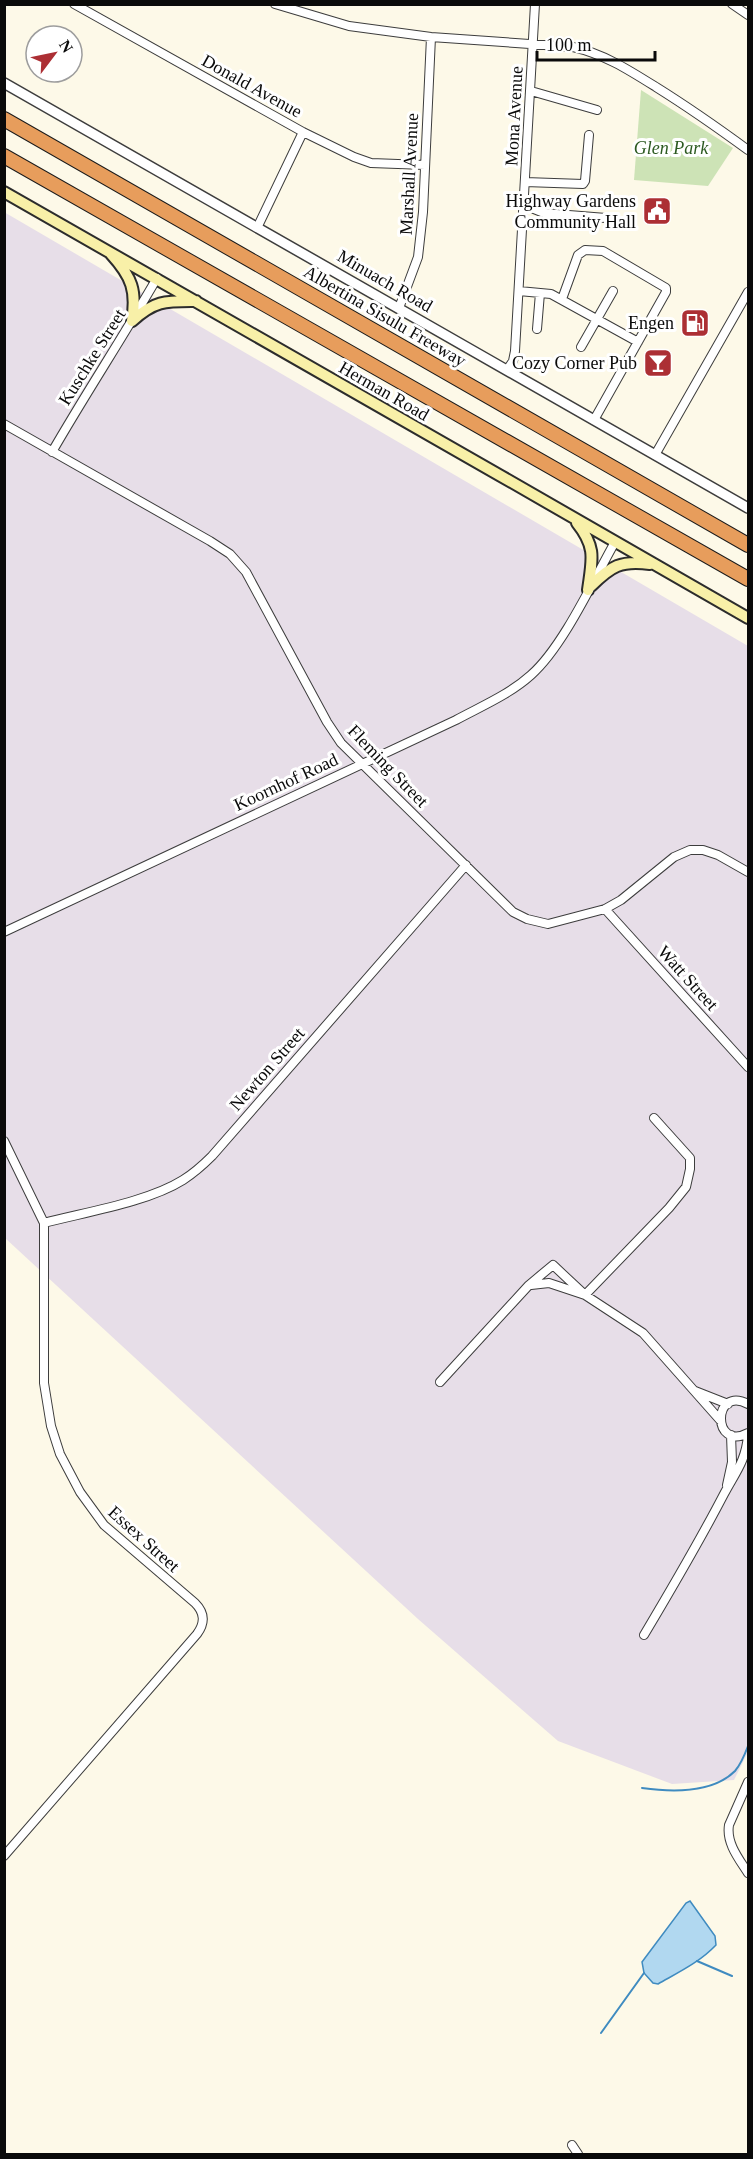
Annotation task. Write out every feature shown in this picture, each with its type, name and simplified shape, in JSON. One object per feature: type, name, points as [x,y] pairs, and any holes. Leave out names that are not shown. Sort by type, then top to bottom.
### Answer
[{"type":"highway","name":"Albertina Sisulu Freeway","points":[[4,119],[748,544]]},
{"type":"highway","points":[[4,156],[748,579]]},
{"type":"main road","name":"Herman Road","points":[[4,192],[199,301],[335,382],[748,618]]},
{"type":"main road","points":[[104,248],[123,268],[132,284],[135,297],[132,321]]},
{"type":"main road","points":[[132,321],[153,305],[199,301]]},
{"type":"main road","points":[[574,518],[592,549],[590,588]]},
{"type":"main road","points":[[590,588],[607,571],[621,564],[634,562],[657,565]]},
{"type":"street","name":"Donald Avenue","points":[[74,4],[303,132],[354,157],[371,163],[425,165]]},
{"type":"street","points":[[275,4],[297,8],[349,26],[431,37],[573,47],[592,51],[616,62],[692,110],[748,150]]},
{"type":"street","name":"Mona Avenue","points":[[507,370],[514,357],[535,4]]},
{"type":"street","points":[[732,4],[748,15]]},
{"type":"street","name":"Marshall Avenue","points":[[399,308],[418,257],[431,37]]},
{"type":"street","name":"Minuach Road","points":[[4,83],[748,508]]},
{"type":"street","points":[[531,91],[597,110]]},
{"type":"street","points":[[257,228],[303,132]]},
{"type":"street","points":[[525,182],[583,184],[589,135]]},
{"type":"street","points":[[524,205],[544,213],[606,218]]},
{"type":"street","points":[[562,299],[578,255],[585,250],[603,251],[665,286],[666,292],[594,420]]},
{"type":"street","name":"Kuschke Street","points":[[52,452],[157,278]]},
{"type":"street","points":[[519,291],[551,294],[638,342]]},
{"type":"street","points":[[581,347],[613,291]]},
{"type":"street","points":[[655,455],[748,292]]},
{"type":"street","points":[[537,329],[540,293]]},
{"type":"street","name":"Fleming Street","points":[[4,424],[210,541],[238,562],[246,572],[327,722],[341,743],[509,909],[527,919],[548,924],[605,909],[621,900],[674,856],[690,850],[703,850],[718,855],[748,872]]},
{"type":"street","name":"Koornhof Road","points":[[4,932],[456,720],[522,682],[533,673],[552,649],[615,542]]},
{"type":"street","name":"Newton Street","points":[[44,1223],[145,1197],[174,1185],[196,1170],[212,1156],[466,865]]},
{"type":"street","name":"Watt Street","points":[[605,909],[748,1067]]},
{"type":"street","points":[[585,1295],[669,1208],[686,1187],[690,1158],[654,1118]]},
{"type":"street","name":"Essex Street","points":[[4,1141],[44,1223],[44,1383],[51,1426],[60,1455],[80,1492],[104,1525],[195,1603],[202,1611],[204,1619],[197,1634],[4,1856]]},
{"type":"street","points":[[440,1382],[530,1285],[553,1265],[585,1295],[643,1333],[720,1420],[724,1429],[731,1435],[748,1434],[747,1447],[739,1470],[644,1635]]},
{"type":"street","points":[[530,1285],[549,1283],[585,1295]]},
{"type":"street","points":[[694,1390],[728,1404]]},
{"type":"street","points":[[720,1420],[722,1411],[728,1404],[736,1401],[748,1404]]},
{"type":"street","points":[[726,1489],[732,1462],[731,1435]]},
{"type":"street","points":[[748,1782],[728,1832],[732,1846],[748,1873]]},
{"type":"street","points":[[572,2145],[578,2154]]},
{"type":"shaded area","points":[[4,212],[748,646],[748,1752],[734,1780],[672,1784],[558,1741],[418,1619],[5,1238]]},
{"type":"green space","name":"Glen Park","points":[[641,90],[733,148],[708,186],[634,180]]},
{"type":"water","points":[[690,1901],[715,1936],[716,1945],[689,1966],[658,1984],[653,1983],[644,1973],[642,1962],[686,1903]]},
{"type":"waterway","points":[[642,1788],[691,1790],[715,1784],[735,1771],[748,1746]]},
{"type":"waterway","points":[[697,1961],[732,1976]]},
{"type":"waterway","points":[[601,2033],[644,1973]]},
{"type":"place","name":"Highway Gardens Community Hall","points":[[657,211]]},
{"type":"place","name":"Engen","points":[[695,323]]},
{"type":"place","name":"Cozy Corner Pub","points":[[658,363]]}]
